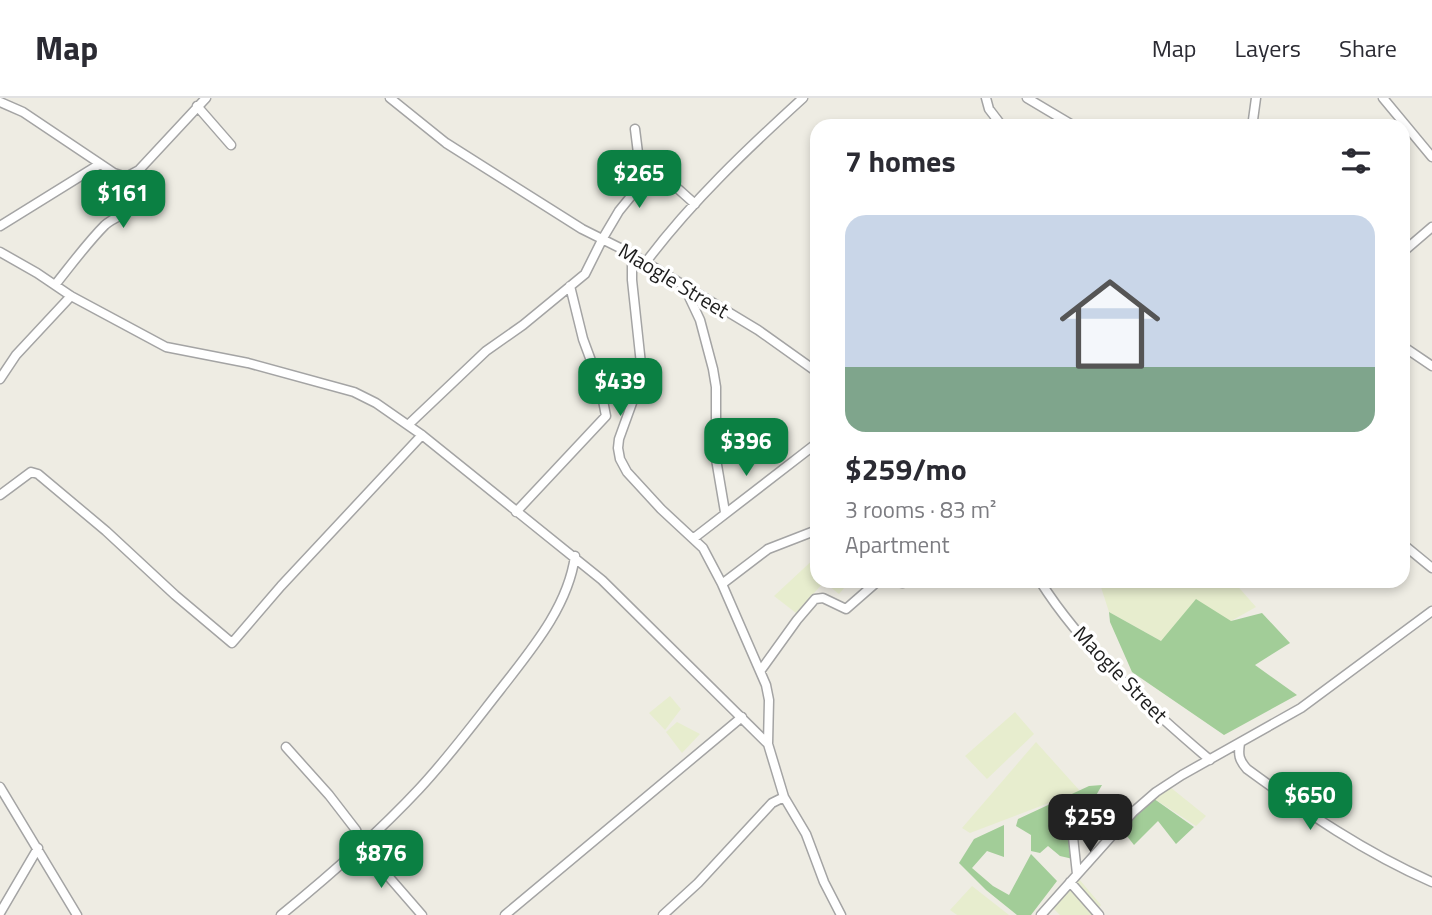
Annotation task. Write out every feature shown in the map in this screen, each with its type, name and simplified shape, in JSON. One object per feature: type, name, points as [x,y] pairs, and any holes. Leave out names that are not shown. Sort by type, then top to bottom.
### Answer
[{"type":"street","points":[[0,102],[23,112],[114,173],[126,177],[139,170],[206,98]]},
{"type":"street","name":"Maogle Street","points":[[390,98],[446,143],[582,229],[646,262],[758,330],[810,367]]},
{"type":"street","points":[[646,262],[695,204],[803,98]]},
{"type":"street","points":[[986,98],[989,109],[997,119]]},
{"type":"street","points":[[1027,98],[1062,119]]},
{"type":"street","points":[[1253,119],[1256,98]]},
{"type":"street","points":[[1383,98],[1400,119]]},
{"type":"street","points":[[197,106],[231,145]]},
{"type":"street","points":[[635,130],[638,153],[695,204]]},
{"type":"street","points":[[1410,131],[1432,157]]},
{"type":"street","points":[[0,226],[100,164]]},
{"type":"street","points":[[408,425],[486,351],[532,318],[589,268],[619,211],[654,167]]},
{"type":"street","points":[[55,285],[106,225],[137,206],[145,196],[146,188],[139,170]]},
{"type":"street","points":[[1410,246],[1432,227]]},
{"type":"street","points":[[0,252],[71,296],[166,347],[248,363],[354,392],[376,403],[422,435],[575,556],[768,744]]},
{"type":"street","points":[[632,254],[632,280],[641,363],[636,392],[618,448],[620,459],[627,472],[661,509],[694,538],[709,558],[722,584],[761,670],[769,700],[768,744],[784,797],[806,834],[824,882],[841,915]]},
{"type":"street","points":[[516,512],[606,416],[600,385],[583,339],[570,286]]},
{"type":"street","points":[[684,286],[700,320],[713,369],[716,387],[716,458],[725,512]]},
{"type":"street","points":[[0,379],[26,344],[71,296]]},
{"type":"street","points":[[1410,351],[1432,366]]},
{"type":"street","points":[[0,495],[31,472],[38,474],[232,643],[281,586],[422,435]]},
{"type":"street","points":[[694,538],[810,448]]},
{"type":"street","points":[[722,584],[768,549],[810,533]]},
{"type":"street","points":[[1410,550],[1432,568]]},
{"type":"street","points":[[281,915],[362,846],[421,787],[522,661],[547,625],[570,585],[575,556]]},
{"type":"street","points":[[761,670],[815,599],[823,598],[846,609],[870,588]]},
{"type":"street","name":"Maogle Street","points":[[1044,588],[1117,675],[1210,760]]},
{"type":"street","points":[[1041,915],[1133,812],[1165,787],[1300,708],[1432,611]]},
{"type":"street","points":[[505,915],[742,717]]},
{"type":"street","points":[[1240,743],[1240,762]]},
{"type":"street","points":[[286,747],[329,795],[356,830],[362,846],[422,915]]},
{"type":"street","points":[[1222,753],[1240,762],[1339,834],[1432,882]]},
{"type":"street","points":[[0,787],[77,915]]},
{"type":"street","points":[[663,915],[698,883],[772,803],[784,797]]},
{"type":"street","points":[[1073,837],[1077,874]]},
{"type":"street","points":[[0,913],[38,848]]},
{"type":"street","points":[[1070,882],[1099,915]]},
{"type":"green space","points":[[810,563],[810,588],[819,588],[796,613],[774,596]]},
{"type":"green space","points":[[832,588],[844,588],[839,594]]},
{"type":"green space","points":[[1101,588],[1239,588],[1256,607],[1231,621],[1161,641],[1109,612]]},
{"type":"green space","points":[[1196,599],[1231,621],[1262,613],[1290,643],[1255,665],[1297,695],[1224,735],[1132,672],[1110,622],[1109,612],[1161,641]]},
{"type":"green space","points":[[670,696],[681,709],[665,730],[649,713]]},
{"type":"green space","points":[[1015,712],[1034,734],[987,779],[965,756]]},
{"type":"green space","points":[[677,722],[700,734],[682,753],[666,732]]},
{"type":"green space","points":[[1036,742],[1080,791],[970,833],[962,828]]},
{"type":"green space","points":[[1102,785],[1090,806],[1071,811],[1063,817],[1073,859],[1060,856],[1048,846],[1040,853],[1031,851],[1031,835],[1016,826],[1018,819],[1089,786]]},
{"type":"green space","points":[[1170,787],[1206,816],[1196,826],[1153,798]]},
{"type":"green space","points":[[1150,796],[1194,827],[1176,844],[1158,821],[1134,845],[1119,826]]},
{"type":"green space","points":[[1004,825],[1004,857],[987,851],[972,868],[993,886],[1009,895],[1031,854],[1057,881],[1031,915],[1017,915],[959,863],[974,839]]},
{"type":"green space","points":[[1078,878],[1101,905],[1093,915],[1060,915],[1051,906]]},
{"type":"green space","points":[[972,886],[1009,915],[957,915],[950,910]]}]
